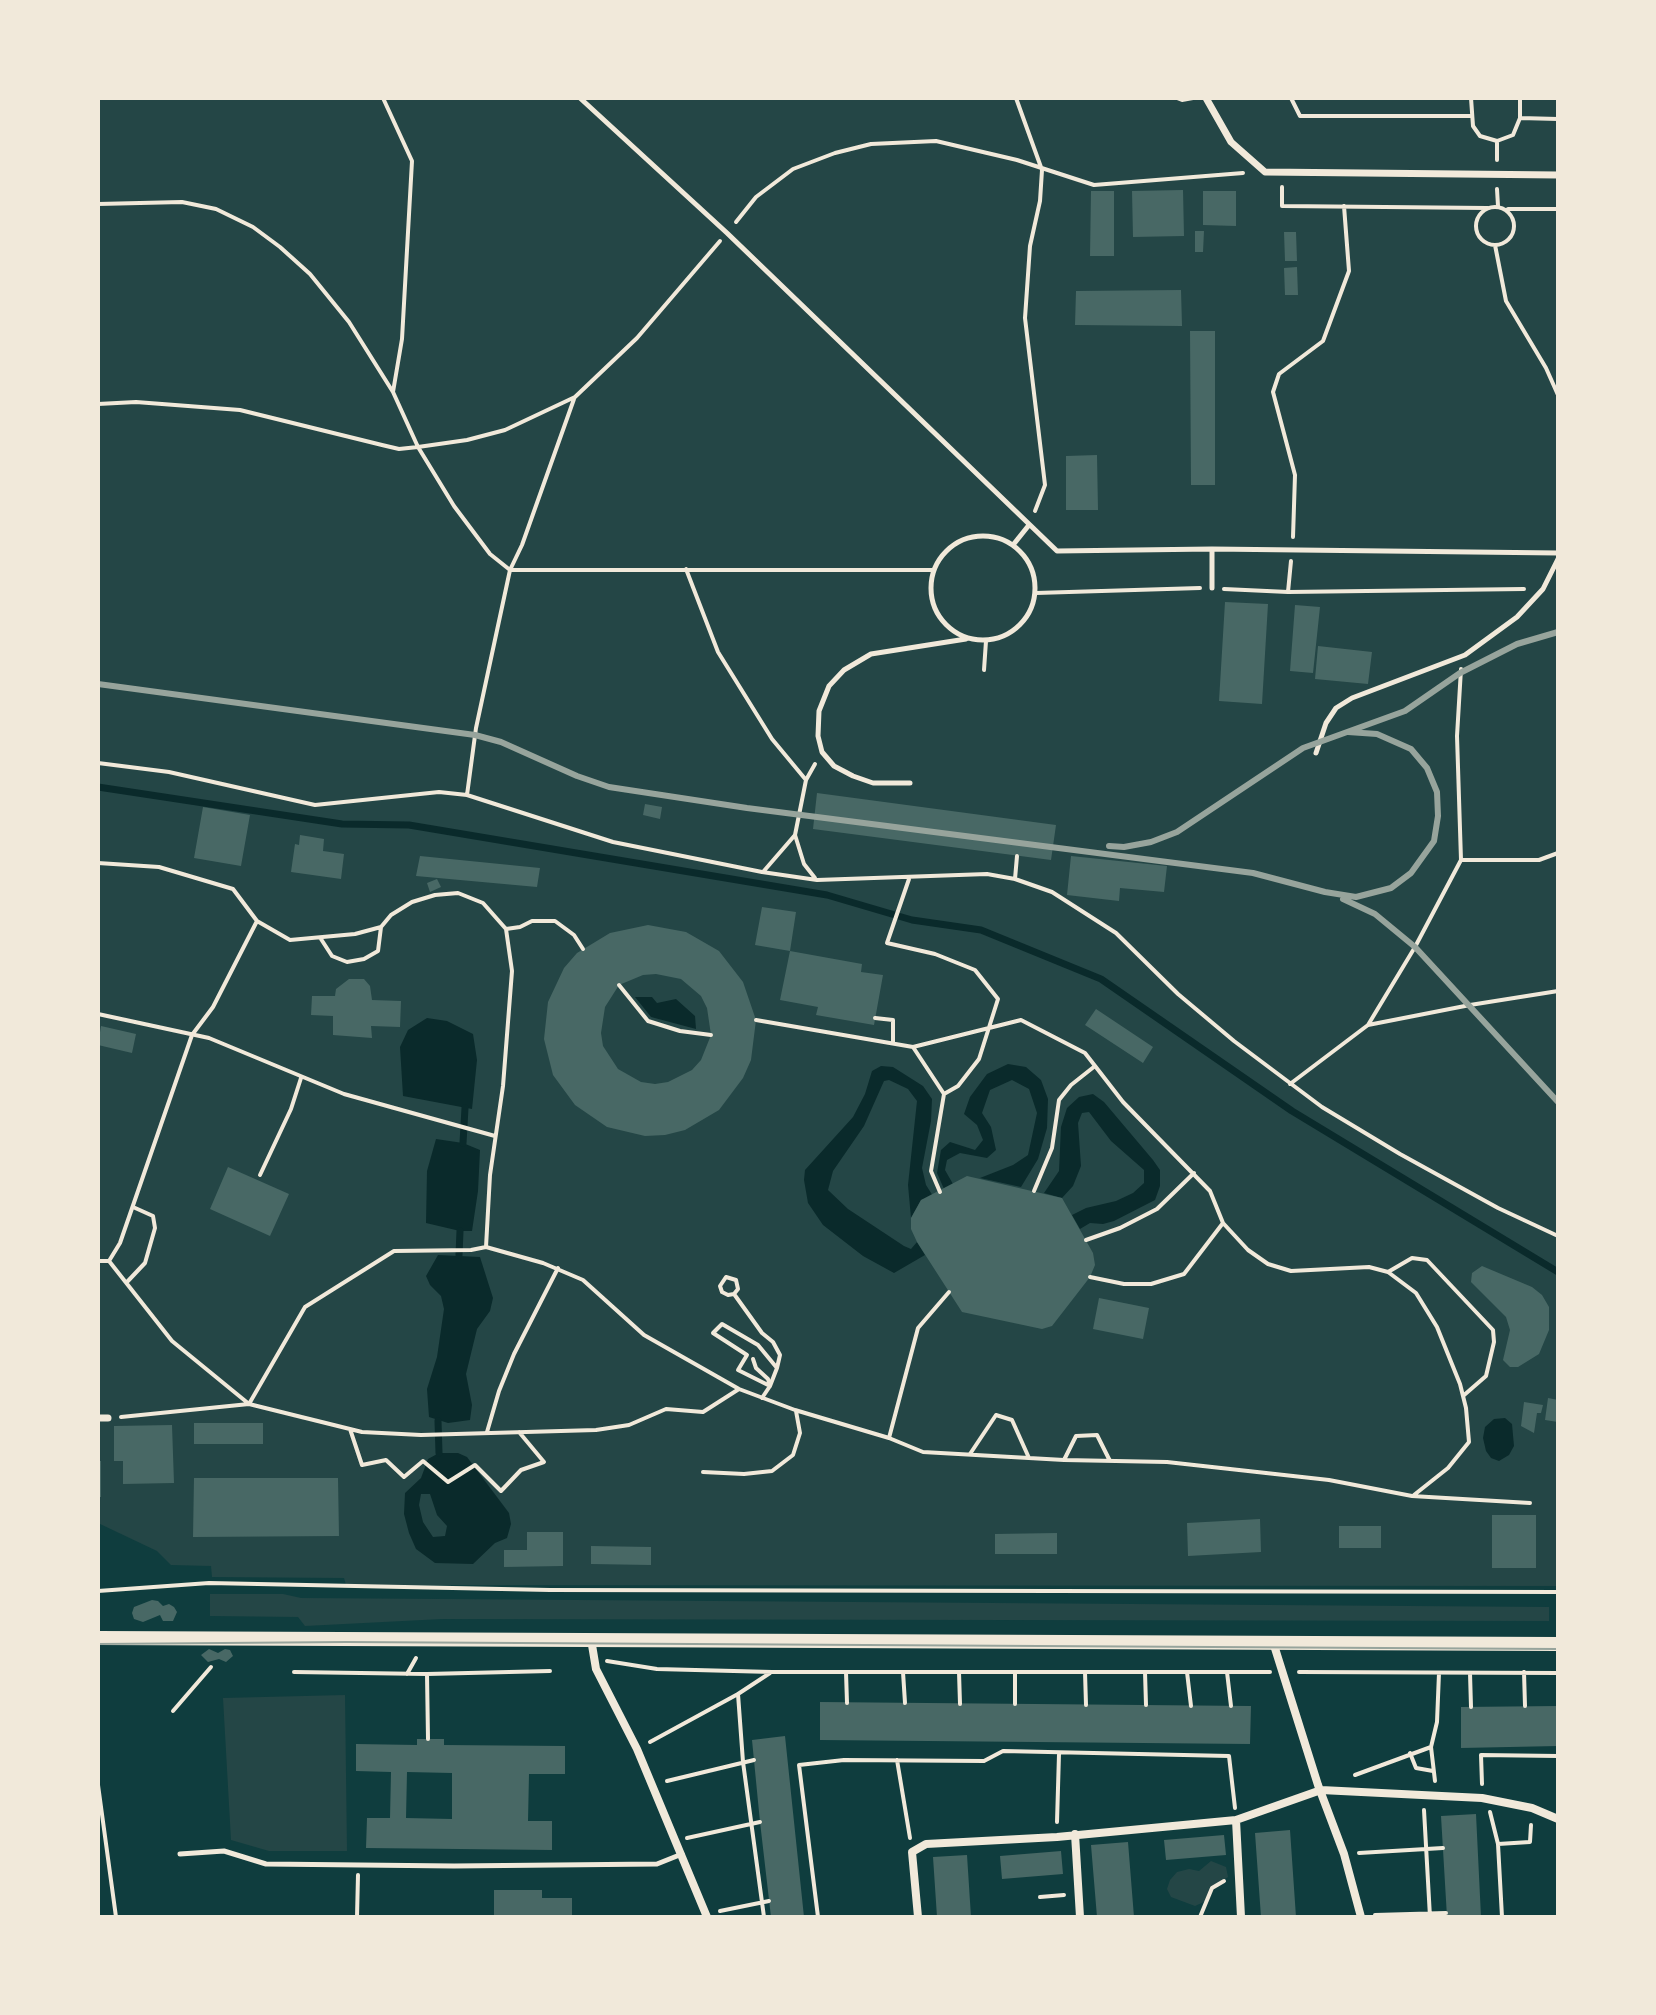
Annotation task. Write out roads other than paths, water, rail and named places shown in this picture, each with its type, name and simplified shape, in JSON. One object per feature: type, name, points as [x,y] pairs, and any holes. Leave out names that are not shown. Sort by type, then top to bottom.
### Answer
[{"type":"main road","points":[[98,1638],[1558,1644]]},
{"type":"street","points":[[1206,98],[1231,142],[1265,172],[1558,175]]},
{"type":"street","points":[[98,1418],[108,1418]]},
{"type":"street","points":[[591,1638],[596,1669],[653,1784],[706,1915]]},
{"type":"street","points":[[1273,1642],[1319,1787],[1344,1854],[1361,1916]]},
{"type":"street","points":[[918,1917],[912,1852],[926,1844],[1057,1837],[1236,1820],[1319,1787],[1510,1802],[1558,1819]]},
{"type":"street","points":[[1236,1820],[1241,1917]]},
{"type":"street","points":[[1075,1834],[1080,1917]]},
{"type":"lane","points":[[580,98],[727,233],[1057,551],[1212,549],[1558,553]]},
{"type":"lane","points":[[1013,545],[1029,525]]},
{"type":"lane","points":[[983,535],[1013,545],[1031,566],[1036,593],[1031,611],[1020,626],[1004,636],[986,641],[967,638],[952,631],[940,619],[932,603],[930,586],[933,570],[941,556],[967,538],[983,535]]},
{"type":"lane","points":[[1212,549],[1212,588]]},
{"type":"lane","points":[[1316,753],[1326,723],[1336,708],[1465,655],[1517,617],[1543,589],[1558,559]]},
{"type":"lane","points":[[910,783],[873,783],[834,766],[822,752],[818,736],[819,711],[829,686],[844,670],[871,654],[967,638]]},
{"type":"lane","points":[[180,1854],[224,1851],[266,1864],[358,1865],[657,1864],[683,1854]]},
{"type":"waterway","points":[[98,787],[342,824],[409,825],[827,895],[912,920],[981,930],[1101,979],[1292,1111],[1558,1272]]},
{"type":"waterway","points":[[463,1143],[465,1108]]},
{"type":"waterway","points":[[459,1255],[460,1231]]},
{"type":"waterway","points":[[438,1421],[439,1453]]},
{"type":"tram line","points":[[98,1644],[346,1642],[1558,1649]]},
{"type":"railway","points":[[1109,846],[1124,847],[1151,842],[1177,832],[1303,748],[1405,711],[1460,673],[1517,644],[1558,632]]},
{"type":"railway","points":[[98,684],[475,735],[501,742],[609,787],[747,808],[1253,873],[1356,897],[1391,888],[1411,873],[1434,841],[1438,816],[1437,792],[1427,768],[1411,749],[1377,734],[1348,732]]},
{"type":"railway","points":[[1343,899],[1375,914],[1415,947],[1558,1102]]}]
